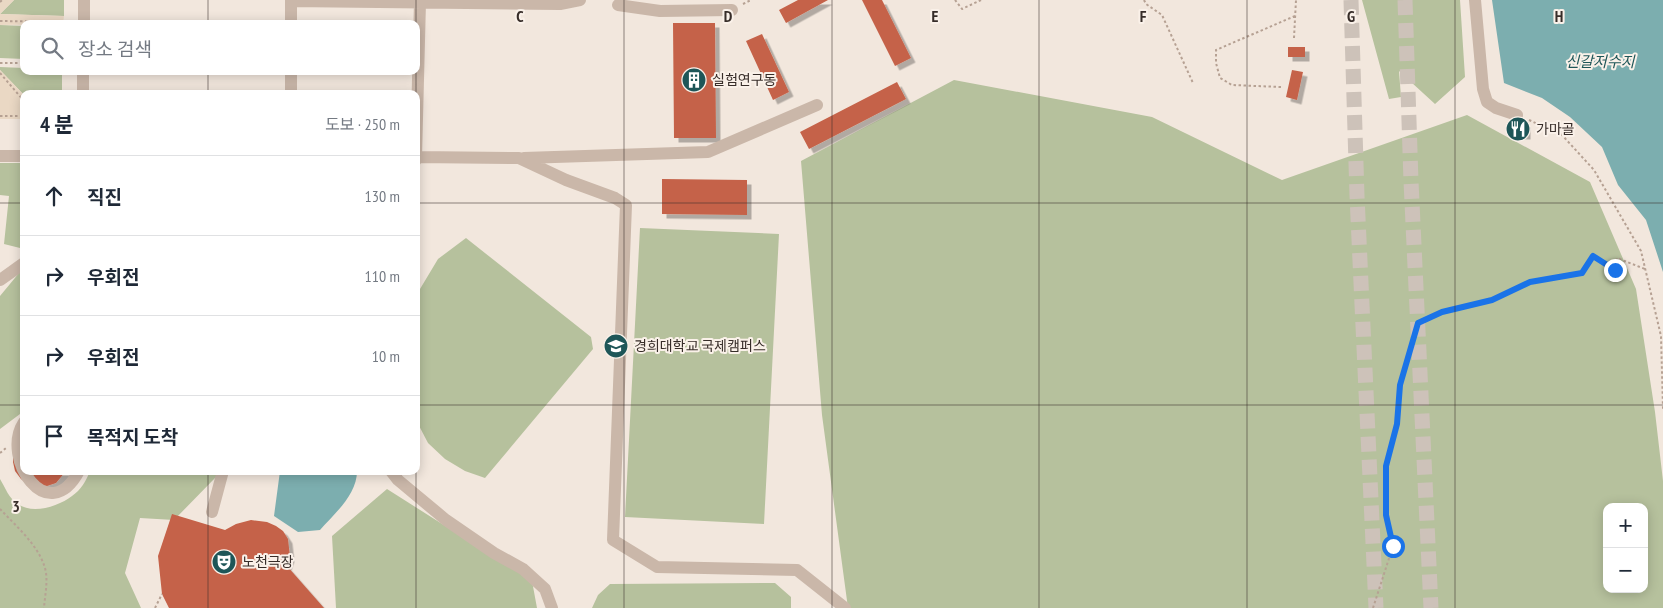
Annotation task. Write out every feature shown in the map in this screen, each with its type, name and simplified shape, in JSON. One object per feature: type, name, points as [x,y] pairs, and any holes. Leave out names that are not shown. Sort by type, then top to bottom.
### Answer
[{"type":"lane","points":[[84,0],[84,20]]},
{"type":"lane","points":[[291,20],[291,0],[560,4],[580,0]]},
{"type":"lane","points":[[1474,0],[1487,102],[1496,108],[1518,115]]},
{"type":"lane","points":[[420,2],[420,20]]},
{"type":"lane","points":[[618,5],[660,11],[732,10]]},
{"type":"lane","points":[[83,75],[83,90]]},
{"type":"lane","points":[[291,75],[291,90]]},
{"type":"lane","points":[[418,75],[418,90]]},
{"type":"lane","points":[[420,158],[559,158],[708,152],[816,105]]},
{"type":"lane","points":[[0,156],[20,156]]},
{"type":"lane","points":[[519,158],[566,180],[615,198],[626,206],[613,540],[657,567],[797,570],[845,608]]},
{"type":"lane","points":[[0,280],[20,266]]},
{"type":"lane","points":[[4,452],[10,436],[20,425]]},
{"type":"lane","points":[[11,473],[19,483],[30,490],[42,493],[55,492],[66,486],[77,475]]},
{"type":"lane","points":[[212,512],[222,475]]},
{"type":"lane","points":[[394,475],[446,520],[494,553],[524,569],[545,590],[552,608]]},
{"type":"path","points":[[955,0],[962,9],[981,0]]},
{"type":"path","points":[[1144,0],[1146,4],[1162,15],[1194,83]]},
{"type":"path","points":[[1294,38],[1296,0]]},
{"type":"path","points":[[1280,87],[1232,85],[1220,78],[1216,63],[1216,50],[1295,16]]},
{"type":"path","points":[[0,21],[20,21]]},
{"type":"path","points":[[0,63],[20,63]]},
{"type":"path","points":[[0,73],[20,96]]},
{"type":"path","points":[[1518,115],[1562,135],[1594,170],[1641,251],[1662,336],[1663,409]]},
{"type":"path","points":[[0,116],[20,116]]},
{"type":"path","points":[[1373,608],[1393,546],[1386,515],[1386,466],[1397,424],[1400,385],[1418,323],[1442,312],[1492,300],[1530,282],[1582,273],[1593,256],[1615,270],[1617,258],[1645,269]]},
{"type":"path","points":[[0,509],[29,540],[44,566],[46,583],[44,608]]},
{"type":"path","points":[[155,608],[162,594]]},
{"type":"green space","points":[[14,0],[64,0],[64,16],[0,14]]},
{"type":"green space","points":[[1362,0],[1460,0],[1465,77],[1435,104],[1399,71],[1401,97],[1389,99]]},
{"type":"green space","points":[[0,25],[20,26],[20,59],[0,58]]},
{"type":"green space","points":[[0,67],[20,68],[20,75],[62,75],[62,90],[20,91],[0,70]]},
{"type":"green space","points":[[954,80],[1152,117],[1282,180],[1467,115],[1590,182],[1636,289],[1655,412],[1663,481],[1663,608],[848,608],[822,415],[801,161]]},
{"type":"green space","points":[[0,163],[20,163],[20,248],[4,244],[9,196],[0,195]]},
{"type":"green space","points":[[640,228],[779,234],[764,524],[625,517]]},
{"type":"green space","points":[[466,238],[591,337],[593,349],[485,478],[465,471],[445,459],[428,443],[420,428],[420,289],[438,259]]},
{"type":"green space","points":[[20,272],[20,414],[0,429],[0,296]]},
{"type":"green space","points":[[88,475],[216,475],[174,520],[140,518],[125,573],[141,608],[0,608],[0,479],[15,502],[24,507],[38,509],[53,506],[67,500],[78,491]]},
{"type":"green space","points":[[387,489],[532,581],[537,608],[336,608],[332,536]]},
{"type":"green space","points":[[775,583],[791,597],[791,608],[592,608],[598,595],[610,584]]},
{"type":"shaded area","points":[[0,0],[14,0],[0,14]]},
{"type":"shaded area","points":[[0,14],[64,16],[64,20],[20,20],[20,25],[0,25]]},
{"type":"shaded area","points":[[0,70],[20,91],[20,119],[0,119]]},
{"type":"water","name":"신갈저수지","points":[[1492,0],[1663,0],[1663,272],[1646,220],[1618,185],[1602,147],[1570,117],[1542,98],[1504,83]]},
{"type":"water","points":[[279,475],[357,475],[349,496],[320,530],[298,532],[274,516]]},
{"type":"building","points":[[798,0],[828,0],[786,23],[779,10]]},
{"type":"building","points":[[862,0],[882,0],[911,58],[895,66]]},
{"type":"building","name":"실험연구동","points":[[673,23],[715,23],[716,138],[674,138]]},
{"type":"building","points":[[762,34],[789,92],[773,100],[746,41]]},
{"type":"building","points":[[1288,47],[1305,47],[1305,57],[1288,57]]},
{"type":"building","points":[[1292,70],[1303,72],[1297,100],[1286,97]]},
{"type":"building","points":[[897,82],[906,99],[809,149],[800,132]]},
{"type":"building","name":"가마골","points":[[1510,122],[1526,123],[1526,135],[1509,134]]},
{"type":"building","points":[[662,179],[747,180],[747,215],[662,214]]},
{"type":"building","points":[[13,454],[20,465],[20,475],[63,475],[56,483],[47,486],[28,484],[15,471]]},
{"type":"building","name":"노천극장","points":[[172,514],[225,530],[236,524],[251,520],[267,522],[276,526],[283,531],[288,539],[290,557],[287,566],[324,608],[169,608],[162,594],[158,556]]},
{"type":"tunnel","points":[[1351,0],[1357,196],[1376,608]]},
{"type":"tunnel","points":[[1405,0],[1411,181],[1431,608]]},
{"type":"place","name":"실험연구동","points":[[694,80]]},
{"type":"place","name":"가마골","points":[[1518,129]]},
{"type":"place","name":"경희대학교 국제캠퍼스","points":[[616,346]]},
{"type":"place","name":"노천극장","points":[[224,562]]},
{"type":"route","points":[[1393,546],[1386,515],[1386,466],[1397,424],[1400,385],[1418,323],[1442,312],[1492,300],[1530,282],[1582,273],[1593,256],[1615,270]]}]
